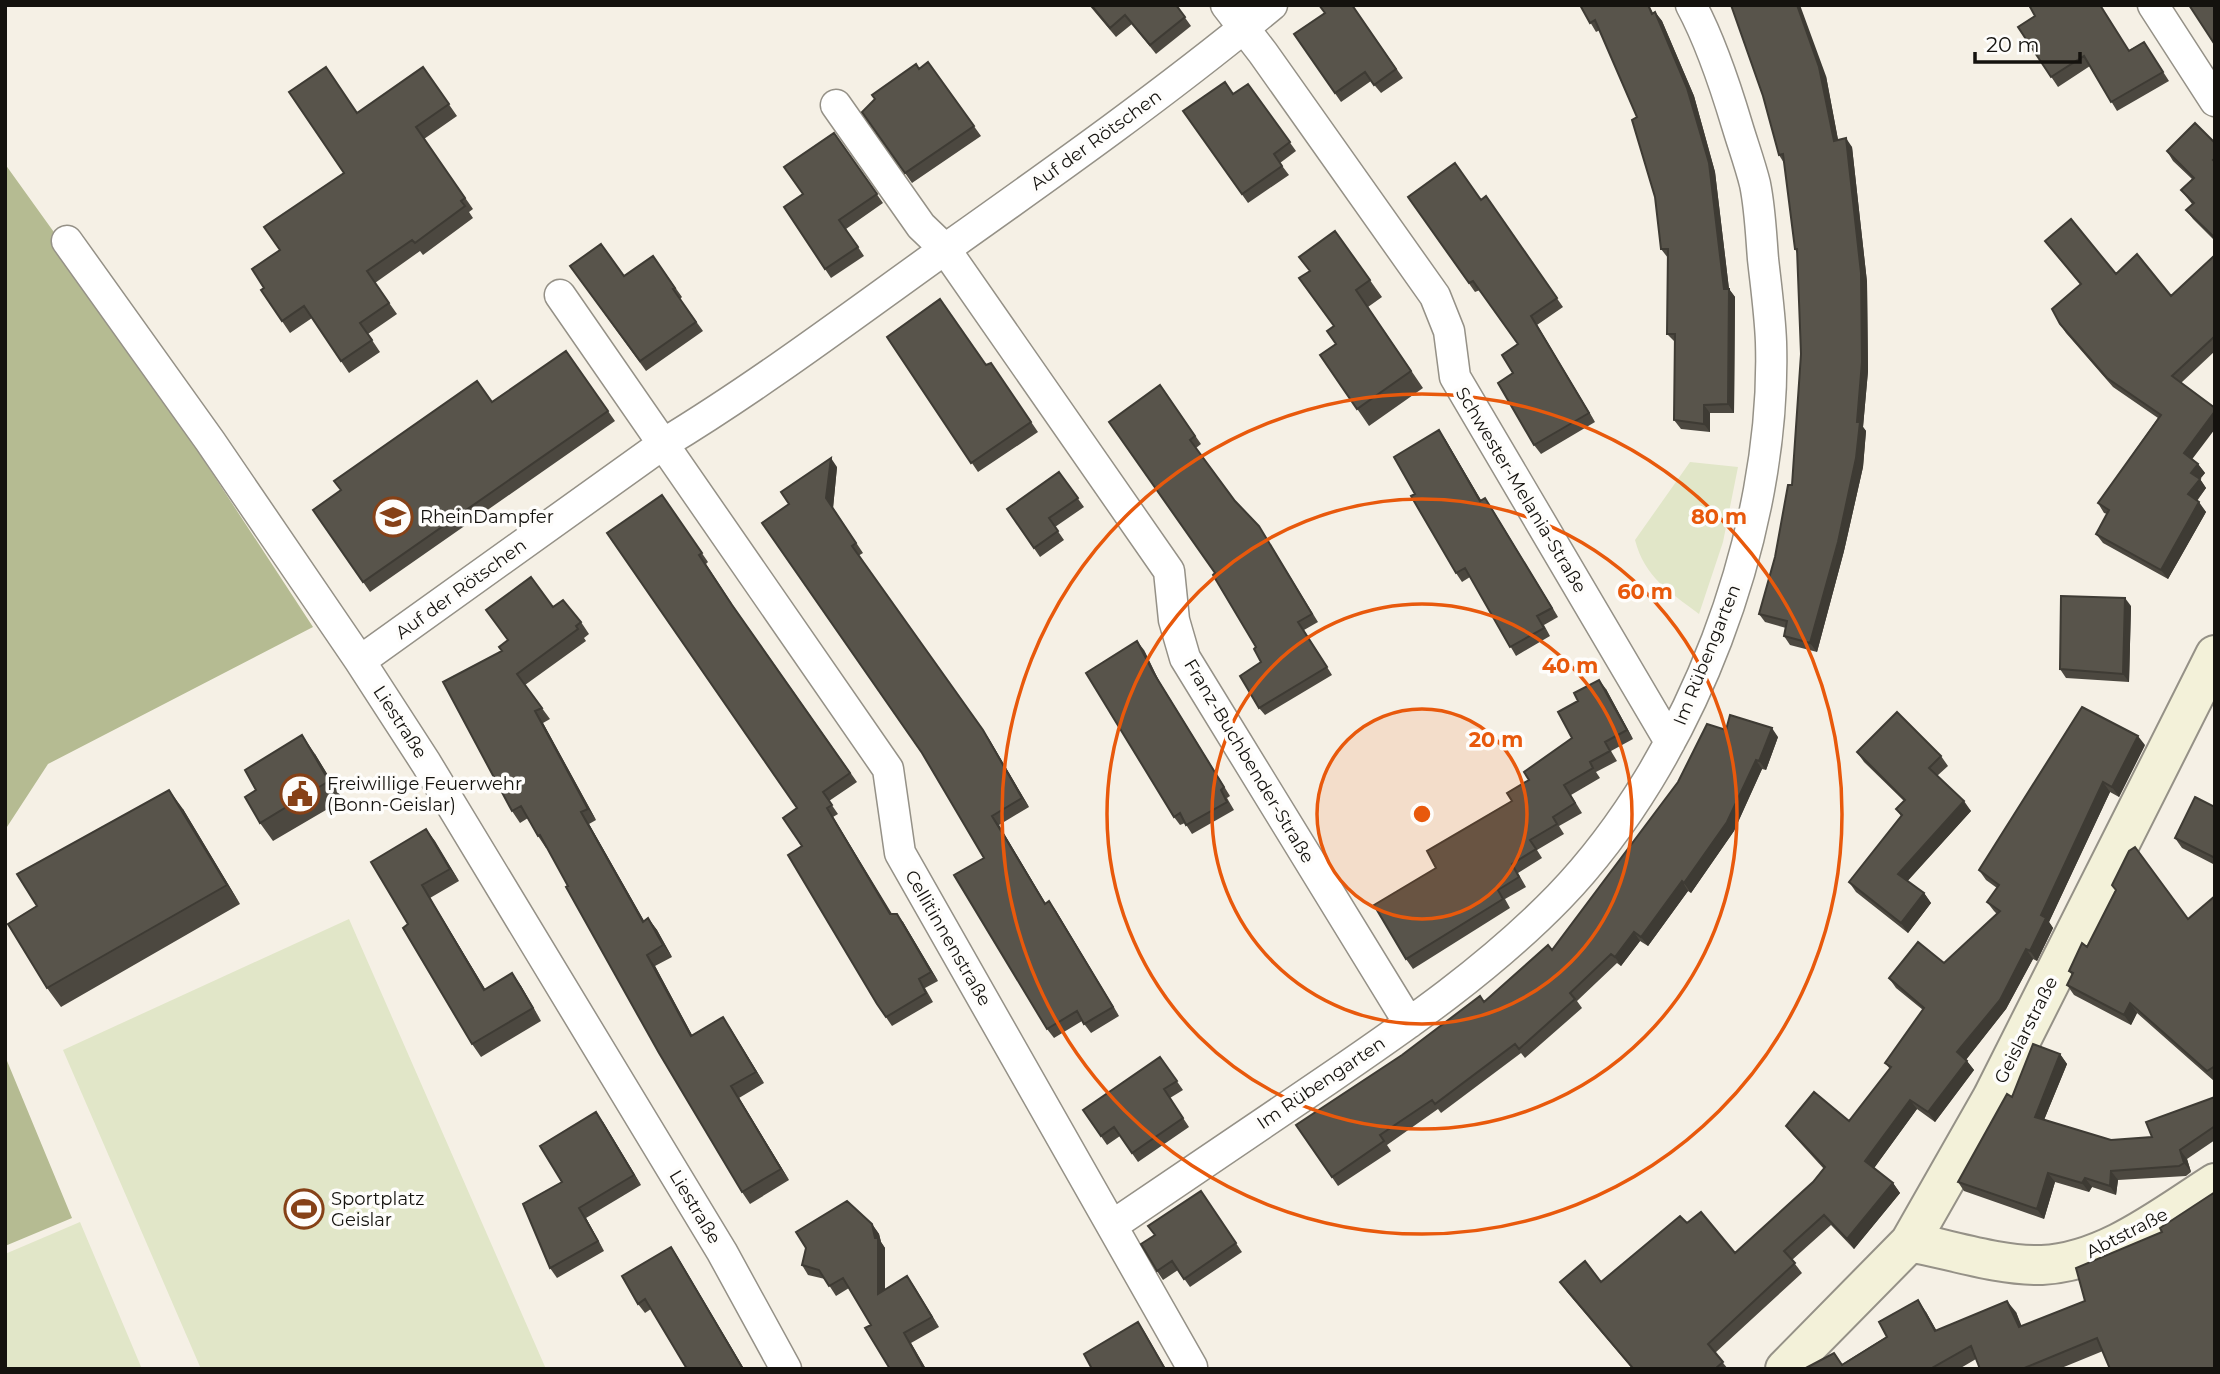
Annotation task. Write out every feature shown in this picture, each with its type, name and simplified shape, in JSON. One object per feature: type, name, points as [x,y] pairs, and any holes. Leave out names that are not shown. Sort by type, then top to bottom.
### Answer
[{"type":"street","name":"Auf der Rötschen","points":[[360,661],[663,444],[822,339],[946,249],[1235,17],[1272,5]]},
{"type":"street","name":"Im Rübengarten","points":[[1114,1225],[1409,1023],[1481,970],[1560,896],[1635,802],[1692,700],[1738,581],[1756,502],[1768,415],[1771,343],[1755,186],[1729,100],[1691,5]]},
{"type":"street","points":[[2153,5],[2215,101]]},
{"type":"street","name":"Schwester-Melania-Straße","points":[[1235,17],[1435,296],[1449,331],[1455,377],[1670,742]]},
{"type":"street","points":[[836,105],[920,226],[946,249]]},
{"type":"street","name":"Liestraße","points":[[67,241],[211,441],[360,661],[722,1252],[786,1369]]},
{"type":"street","name":"Franz-Buchbender-Straße","points":[[946,249],[1169,571],[1174,620],[1185,658],[1409,1023]]},
{"type":"street","points":[[560,295],[663,444]]},
{"type":"street","name":"Cellitinnenstraße","points":[[663,444],[888,769],[900,853],[1114,1225],[1192,1367]]},
{"type":"street","name":"Geislarstraße","points":[[1785,1369],[1910,1242],[1992,1098],[2215,654]]},
{"type":"street","name":"Abtstraße","points":[[1910,1242],[2042,1265],[2109,1247],[2215,1183]]},
{"type":"green space","points":[[5,164],[61,242],[313,627],[48,764],[5,830]]},
{"type":"green space","points":[[1690,462],[1738,467],[1723,542],[1699,614],[1652,574],[1639,553],[1635,540]]},
{"type":"green space","name":"Sportplatz Geislar","points":[[349,919],[546,1369],[201,1369],[63,1050]]},
{"type":"green space","points":[[5,1056],[72,1218],[5,1246]]},
{"type":"green space","points":[[80,1222],[142,1369],[5,1369],[5,1254]]},
{"type":"building","points":[[1091,5],[1176,5],[1185,17],[1150,45],[1125,15],[1110,28]]},
{"type":"building","points":[[1319,5],[1352,5],[1396,69],[1374,85],[1365,72],[1335,93],[1294,34],[1325,13]]},
{"type":"building","points":[[1580,5],[1648,5],[1652,14],[1655,12],[1687,88],[1709,163],[1724,289],[1729,289],[1728,404],[1704,405],[1704,424],[1674,420],[1675,334],[1667,334],[1668,249],[1661,249],[1655,197],[1632,120],[1637,117],[1595,20],[1590,23]]},
{"type":"building","points":[[1731,5],[1797,5],[1819,67],[1834,141],[1846,138],[1861,273],[1862,362],[1857,422],[1860,422],[1856,458],[1838,542],[1810,643],[1784,636],[1787,621],[1759,614],[1775,557],[1788,485],[1792,485],[1801,354],[1797,249],[1783,154],[1779,155],[1763,96]]},
{"type":"building","points":[[2029,5],[2100,5],[2129,51],[2144,42],[2163,72],[2111,102],[2084,56],[2051,77],[2018,27],[2035,16]]},
{"type":"building","points":[[2189,5],[2215,5],[2215,45]]},
{"type":"building","points":[[928,62],[974,126],[905,173],[862,112],[875,99],[872,95],[916,64],[919,69]]},
{"type":"building","points":[[326,67],[357,113],[423,67],[449,104],[416,127],[465,198],[461,201],[465,206],[415,243],[412,240],[367,271],[389,303],[360,323],[372,340],[341,361],[304,306],[282,321],[261,290],[264,288],[252,269],[280,250],[264,227],[344,173],[289,92]]},
{"type":"building","points":[[1225,82],[1233,94],[1248,84],[1290,142],[1274,154],[1282,166],[1242,194],[1183,111]]},
{"type":"building","points":[[2195,123],[2215,143],[2215,238],[2186,210],[2194,203],[2181,190],[2194,178],[2167,151]]},
{"type":"building","points":[[834,133],[877,194],[839,220],[858,247],[825,269],[784,207],[803,194],[784,167]]},
{"type":"building","points":[[1455,163],[1481,200],[1486,196],[1557,298],[1531,316],[1589,413],[1534,445],[1498,383],[1513,373],[1502,355],[1518,344],[1473,281],[1469,283],[1408,197]]},
{"type":"building","points":[[2071,219],[2116,274],[2137,254],[2171,296],[2215,255],[2215,336],[2172,376],[2215,408],[2215,411],[2184,453],[2198,464],[2191,473],[2200,479],[2188,494],[2199,502],[2161,570],[2096,534],[2109,510],[2098,503],[2161,415],[2107,378],[2060,324],[2052,309],[2081,284],[2045,241]]},
{"type":"building","points":[[1335,231],[1370,280],[1356,290],[1411,371],[1357,409],[1320,355],[1336,344],[1327,331],[1334,326],[1299,278],[1310,271],[1299,257]]},
{"type":"building","points":[[601,244],[624,276],[653,256],[696,322],[640,361],[570,266]]},
{"type":"building","points":[[940,299],[986,365],[991,363],[1031,422],[971,463],[887,337]]},
{"type":"building","points":[[566,351],[608,411],[363,582],[313,510],[341,490],[334,481],[477,381],[492,402]]},
{"type":"building","points":[[1160,385],[1195,436],[1190,440],[1235,501],[1259,526],[1312,614],[1298,622],[1327,667],[1259,708],[1240,676],[1261,662],[1254,649],[1256,647],[1213,575],[1215,573],[1109,422]]},
{"type":"building","points":[[1439,430],[1480,501],[1485,498],[1552,608],[1537,616],[1544,628],[1510,647],[1465,568],[1456,573],[1411,496],[1415,494],[1394,457]]},
{"type":"building","points":[[831,458],[826,498],[856,543],[852,546],[983,730],[1022,798],[992,816],[1045,904],[1049,901],[1113,1007],[1084,1024],[1077,1011],[1047,1029],[954,875],[984,858],[922,753],[762,523],[789,504],[781,492]]},
{"type":"building","points":[[1059,472],[1078,498],[1049,518],[1058,531],[1034,548],[1007,509]]},
{"type":"building","points":[[662,495],[702,553],[699,555],[732,605],[850,773],[823,792],[832,805],[827,808],[890,914],[897,914],[931,972],[919,979],[926,993],[886,1017],[788,855],[802,846],[783,818],[797,808],[607,533]]},
{"type":"building","points":[[531,577],[553,607],[563,600],[581,622],[576,626],[578,629],[517,674],[542,708],[535,711],[588,809],[581,812],[643,922],[648,918],[663,945],[647,955],[691,1036],[723,1017],[756,1072],[731,1086],[781,1169],[742,1192],[659,1053],[540,835],[538,836],[521,806],[512,811],[443,682],[502,651],[499,647],[508,640],[486,610]]},
{"type":"building","points":[[2061,596],[2125,598],[2123,674],[2060,669]]},
{"type":"building","points":[[1137,641],[1153,672],[1224,787],[1221,790],[1227,802],[1186,825],[1180,813],[1174,817],[1086,673]]},
{"type":"building","points":[[1599,680],[1627,730],[1605,742],[1610,751],[1590,762],[1593,768],[1564,785],[1575,803],[1553,817],[1557,824],[1530,840],[1536,849],[1512,864],[1519,877],[1498,890],[1503,899],[1406,959],[1374,905],[1436,868],[1427,851],[1512,801],[1507,793],[1529,780],[1524,772],[1572,738],[1558,712],[1578,701],[1574,693]]},
{"type":"building","points":[[2082,707],[2138,736],[2112,787],[2103,782],[2041,915],[2046,918],[2030,951],[2026,949],[2000,1000],[1957,1052],[1967,1061],[1928,1112],[1910,1100],[1865,1161],[1893,1183],[1847,1239],[1824,1215],[1784,1251],[1795,1263],[1708,1344],[1723,1362],[1715,1369],[1629,1369],[1632,1367],[1560,1282],[1585,1261],[1601,1282],[1680,1216],[1687,1223],[1701,1212],[1735,1253],[1813,1182],[1825,1167],[1786,1126],[1814,1092],[1849,1121],[1891,1067],[1885,1063],[1924,1008],[1889,978],[1918,942],[1944,963],[2000,911],[1987,902],[1999,885],[1979,870]]},
{"type":"building","points":[[1897,712],[1941,756],[1929,768],[1964,801],[1898,874],[1924,893],[1901,923],[1849,882],[1902,815],[1896,809],[1905,800],[1857,752]]},
{"type":"building","points":[[1730,715],[1772,728],[1759,761],[1756,760],[1727,822],[1641,937],[1634,932],[1615,957],[1611,954],[1570,993],[1575,999],[1519,1049],[1515,1044],[1435,1104],[1432,1100],[1380,1135],[1384,1141],[1332,1177],[1296,1125],[1402,1055],[1480,996],[1484,1002],[1548,945],[1552,950],[1678,782],[1707,724],[1726,730]]},
{"type":"building","points":[[302,735],[329,781],[260,823],[245,797],[256,790],[245,770]]},
{"type":"building","points":[[169,790],[227,885],[47,988],[8,924],[37,906],[17,874]]},
{"type":"building","points":[[2195,797],[2215,807],[2215,858],[2175,838]]},
{"type":"building","points":[[426,829],[450,869],[422,885],[484,990],[512,973],[533,1008],[472,1044],[403,928],[408,924],[371,862]]},
{"type":"building","points":[[2135,847],[2188,919],[2215,896],[2215,1066],[2207,1071],[2130,1003],[2124,1015],[2067,985],[2073,973],[2069,971],[2082,943],[2087,947],[2116,890],[2112,885],[2129,851]]},
{"type":"building","points":[[2033,1044],[2060,1054],[2035,1117],[2111,1140],[2152,1137],[2146,1122],[2215,1097],[2215,1126],[2180,1150],[2184,1163],[2179,1166],[2111,1171],[2110,1186],[2085,1178],[2082,1183],[2048,1173],[2037,1209],[1958,1182],[2007,1094],[2012,1097]]},
{"type":"building","points":[[1160,1057],[1177,1081],[1164,1089],[1183,1118],[1132,1153],[1114,1127],[1101,1136],[1083,1110]]},
{"type":"building","points":[[596,1112],[634,1175],[579,1208],[598,1241],[550,1268],[523,1204],[562,1182],[540,1146]]},
{"type":"building","points":[[1201,1191],[1236,1243],[1184,1279],[1172,1261],[1157,1271],[1141,1244],[1155,1235],[1148,1226]]},
{"type":"building","points":[[2215,1192],[2215,1369],[2110,1369],[2097,1338],[2022,1369],[1980,1369],[1971,1346],[1930,1369],[1804,1369],[1834,1353],[1842,1365],[1887,1337],[1879,1322],[1918,1300],[1935,1331],[2007,1301],[2019,1327],[2085,1301],[2076,1268],[2162,1232],[2160,1228]]},
{"type":"building","points":[[847,1201],[872,1224],[875,1238],[878,1238],[878,1294],[907,1276],[932,1317],[904,1333],[924,1369],[890,1369],[865,1328],[871,1325],[843,1278],[829,1286],[819,1270],[802,1265],[806,1248],[796,1232]]},
{"type":"building","points":[[671,1247],[743,1369],[687,1369],[645,1299],[638,1304],[622,1276]]},
{"type":"building","points":[[1138,1322],[1165,1369],[1092,1369],[1084,1354]]},
{"type":"place","name":"RheinDampfer","points":[[393,517]]},
{"type":"place","name":"Freiwillige Feuerwehr (Bonn-Geislar)","points":[[300,794]]},
{"type":"place","name":"Sportplatz Geislar","points":[[304,1209]]}]
